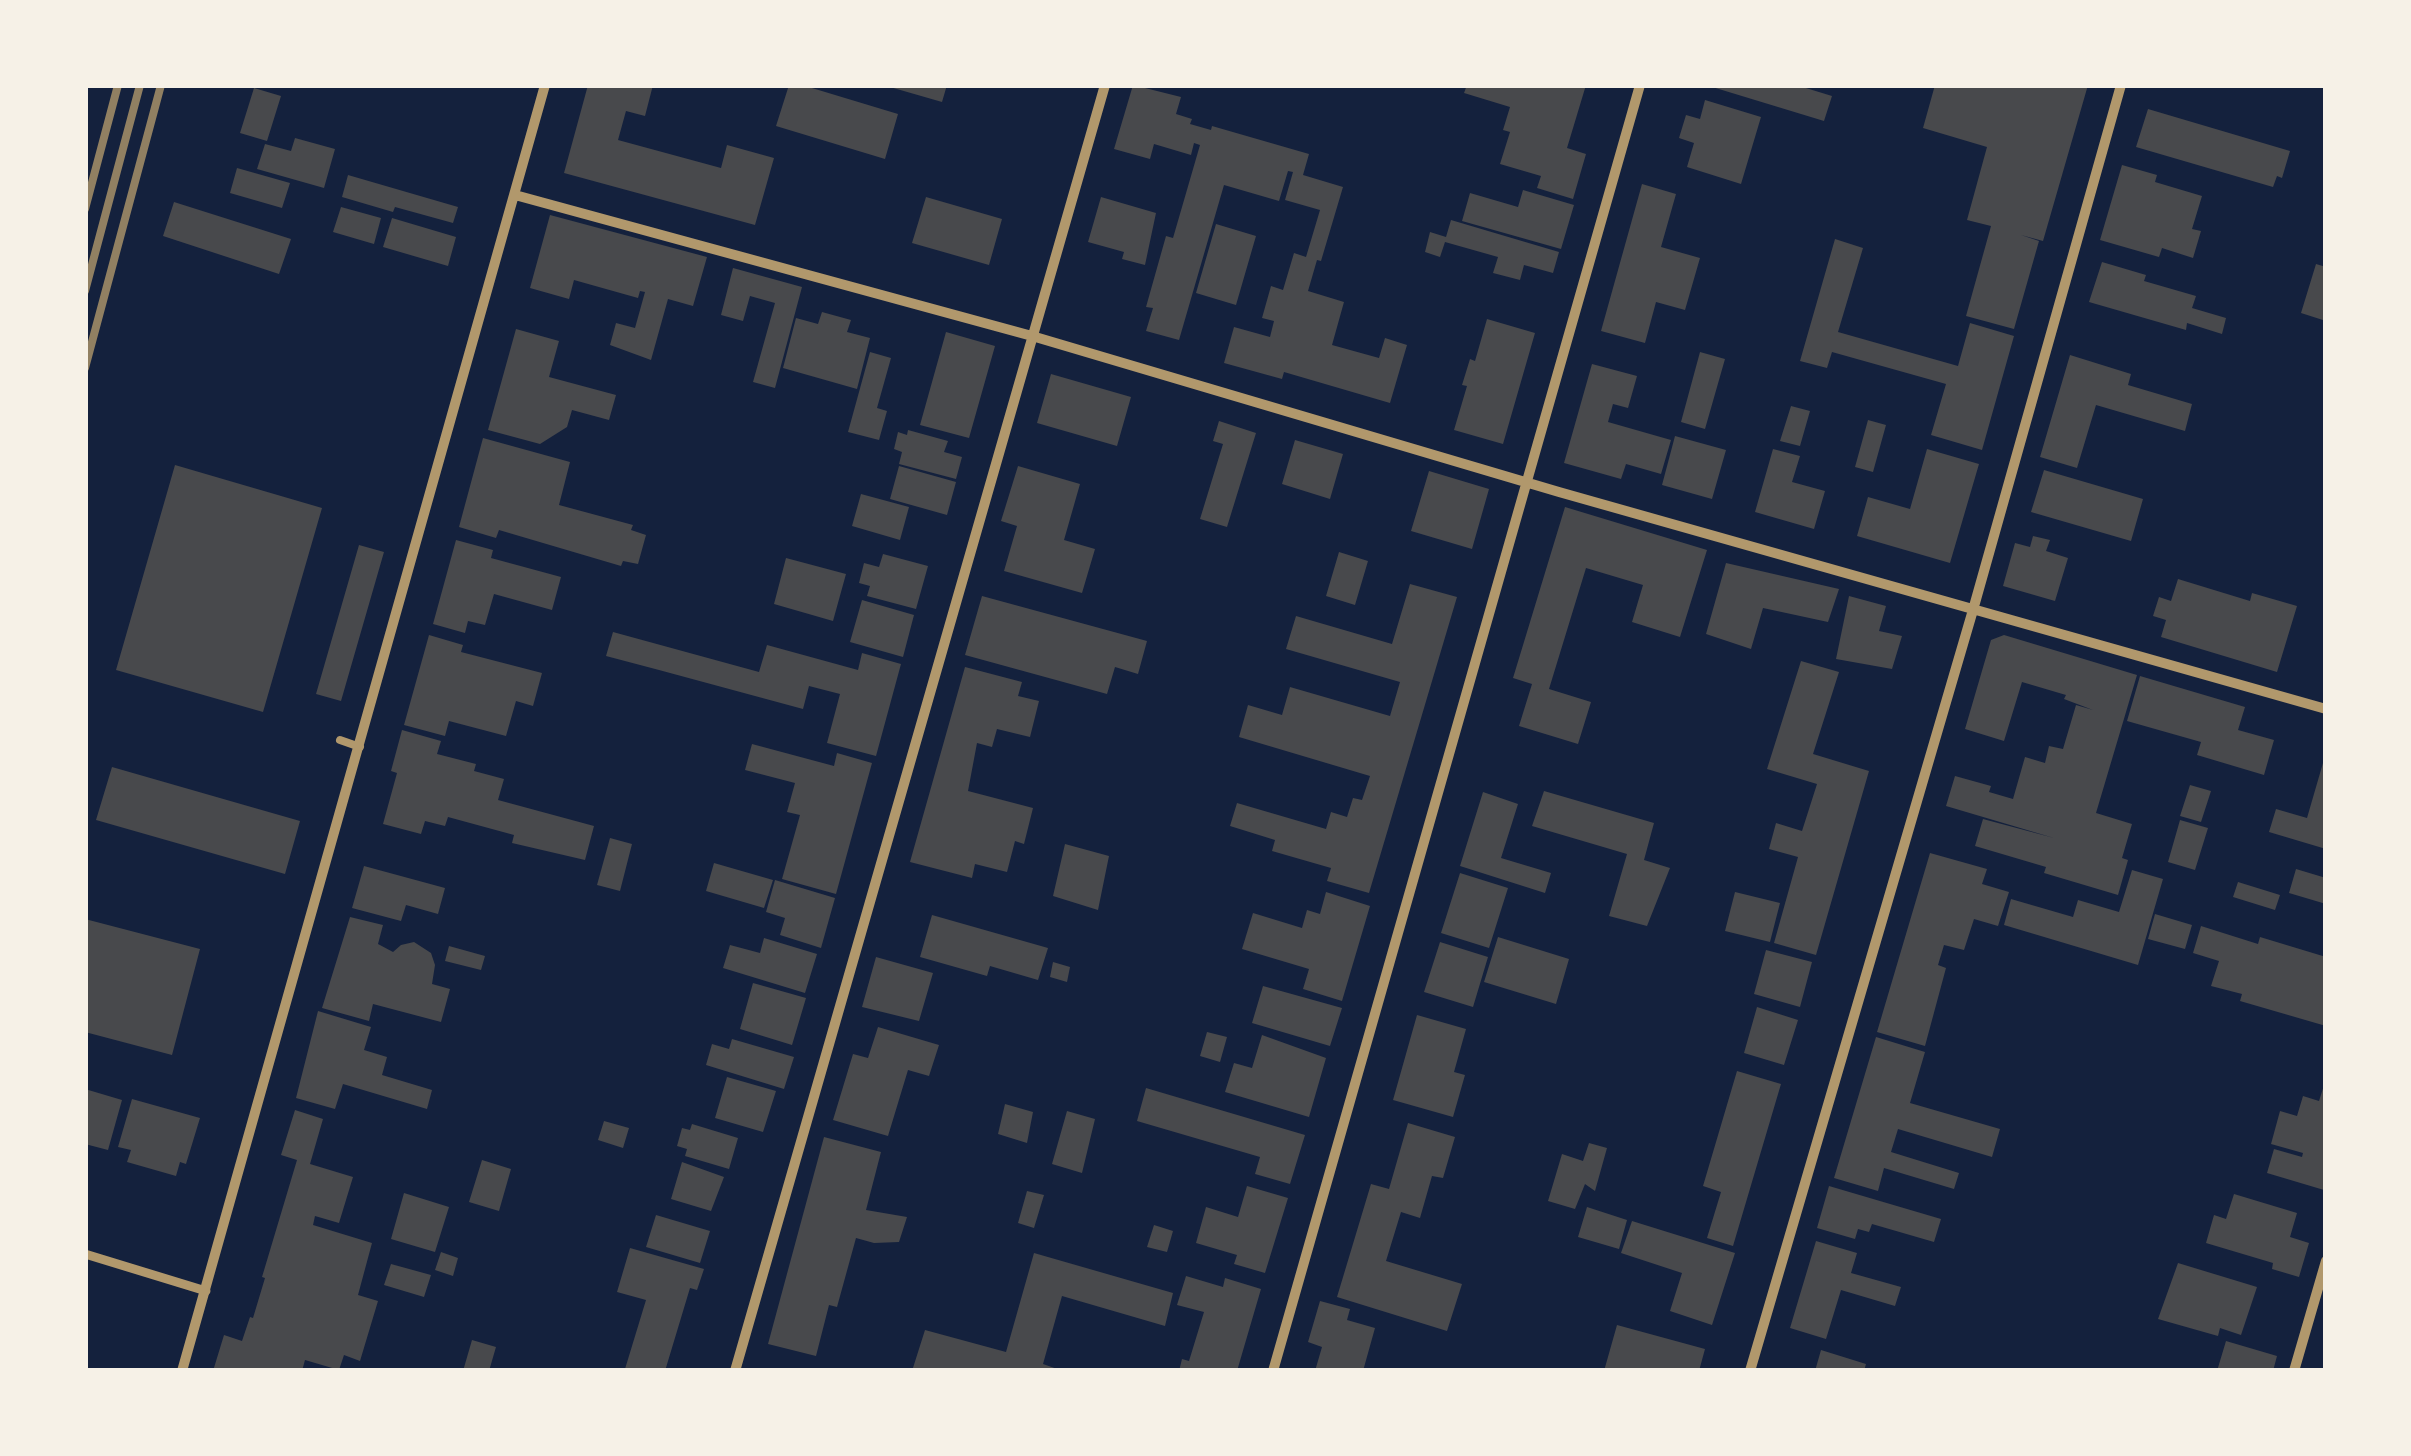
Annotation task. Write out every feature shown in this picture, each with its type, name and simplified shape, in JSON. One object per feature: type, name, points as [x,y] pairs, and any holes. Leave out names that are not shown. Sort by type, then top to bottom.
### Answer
[{"type":"street","points":[[182,1371],[546,85]]},
{"type":"street","points":[[734,1371],[1104,85]]},
{"type":"street","points":[[1273,1371],[1640,85]]},
{"type":"street","points":[[1750,1371],[2122,85]]},
{"type":"street","points":[[515,195],[1032,336],[1524,482],[2326,708]]},
{"type":"street","points":[[85,1254],[206,1290]]},
{"type":"street","points":[[2294,1371],[2326,1261]]},
{"type":"lane","points":[[340,740],[360,747]]},
{"type":"building","points":[[588,85],[653,85],[645,116],[626,111],[618,140],[721,168],[727,145],[774,158],[755,225],[564,173]]},
{"type":"building","points":[[789,85],[802,85],[898,114],[885,159],[776,126]]},
{"type":"building","points":[[883,85],[947,85],[942,102]]},
{"type":"building","points":[[1133,85],[1181,97],[1176,114],[1192,119],[1190,124],[1211,130],[1212,126],[1309,154],[1303,175],[1343,187],[1308,291],[1344,302],[1332,345],[1379,358],[1385,338],[1407,345],[1390,403],[1284,372],[1282,379],[1224,363],[1234,327],[1270,337],[1274,321],[1262,318],[1271,286],[1283,290],[1294,253],[1306,257],[1320,210],[1285,200],[1293,172],[1288,171],[1279,201],[1224,185],[1179,340],[1146,331],[1153,308],[1146,307],[1166,236],[1173,238],[1200,145],[1194,143],[1191,155],[1154,144],[1150,159],[1114,149]]},
{"type":"building","points":[[1467,85],[1586,85],[1567,148],[1586,154],[1573,199],[1537,188],[1541,176],[1500,164],[1510,132],[1503,130],[1510,107],[1464,93]]},
{"type":"building","points":[[1796,85],[1832,96],[1824,121],[1709,86]]},
{"type":"building","points":[[1935,85],[2088,85],[2043,241],[2021,235],[2039,241],[2014,329],[1966,316],[1991,226],[1967,220],[1987,147],[1923,128]]},
{"type":"building","points":[[254,88],[281,96],[267,141],[240,133]]},
{"type":"building","points":[[1705,100],[1761,117],[1741,184],[1687,167],[1694,143],[1679,138],[1686,115],[1700,119]]},
{"type":"building","points":[[2148,109],[2290,151],[2282,178],[2277,176],[2273,187],[2136,147]]},
{"type":"building","points":[[295,138],[335,149],[324,188],[257,169],[265,144],[291,151]]},
{"type":"building","points":[[2122,165],[2157,175],[2155,182],[2202,196],[2192,229],[2201,231],[2193,258],[2162,248],[2159,257],[2100,240]]},
{"type":"building","points":[[237,168],[290,183],[282,208],[230,193]]},
{"type":"building","points":[[348,175],[458,207],[453,223],[342,197]]},
{"type":"building","points":[[1642,184],[1676,194],[1661,247],[1700,258],[1685,310],[1656,302],[1645,343],[1601,331]]},
{"type":"building","points":[[1523,190],[1574,205],[1561,249],[1462,221],[1470,193],[1518,207]]},
{"type":"building","points":[[926,197],[1002,219],[989,265],[912,243]]},
{"type":"building","points":[[1101,197],[1156,213],[1145,265],[1122,259],[1124,252],[1088,242]]},
{"type":"building","points":[[174,202],[291,239],[279,274],[163,236]]},
{"type":"building","points":[[341,207],[381,218],[374,244],[333,232]]},
{"type":"building","points":[[550,215],[707,257],[693,306],[668,299],[651,360],[610,345],[616,323],[635,328],[645,292],[640,291],[638,298],[574,280],[569,299],[530,288]]},
{"type":"building","points":[[392,218],[456,237],[448,266],[383,247]]},
{"type":"building","points":[[1451,220],[1559,252],[1553,273],[1524,265],[1520,280],[1493,273],[1498,257],[1445,242],[1440,257],[1425,252],[1430,232],[1446,237]]},
{"type":"building","points":[[1216,224],[1256,236],[1236,305],[1196,293]]},
{"type":"building","points":[[1835,239],[1863,248],[1838,332],[1958,366],[1970,323],[2014,336],[1982,450],[1931,435],[1946,384],[1832,352],[1827,368],[1800,361]]},
{"type":"building","points":[[2102,262],[2146,275],[2144,281],[2196,296],[2192,308],[2226,318],[2222,334],[2187,323],[2186,330],[2089,302]]},
{"type":"building","points":[[2316,264],[2326,267],[2326,321],[2301,313]]},
{"type":"building","points":[[733,268],[802,287],[775,388],[753,382],[775,303],[750,296],[743,321],[721,315]]},
{"type":"building","points":[[822,312],[851,320],[847,332],[870,338],[857,389],[783,368],[796,318],[818,324]]},
{"type":"building","points":[[1487,319],[1535,333],[1503,444],[1454,430],[1467,386],[1462,385],[1470,359],[1475,361]]},
{"type":"building","points":[[516,329],[559,341],[549,377],[616,395],[609,420],[572,410],[567,427],[540,444],[488,430]]},
{"type":"building","points":[[946,332],[995,346],[969,438],[920,425]]},
{"type":"building","points":[[870,352],[891,358],[877,408],[887,411],[879,440],[848,432]]},
{"type":"building","points":[[1700,352],[1725,359],[1705,429],[1681,422]]},
{"type":"building","points":[[2070,355],[2131,374],[2128,385],[2192,404],[2185,431],[2096,405],[2077,468],[2040,457]]},
{"type":"building","points":[[1592,364],[1637,376],[1628,408],[1613,404],[1608,422],[1671,440],[1661,474],[1626,464],[1621,479],[1564,463]]},
{"type":"building","points":[[1051,374],[1131,397],[1117,446],[1037,423]]},
{"type":"building","points":[[1791,406],[1810,411],[1800,446],[1780,441]]},
{"type":"building","points":[[1868,420],[1886,425],[1873,472],[1855,467]]},
{"type":"building","points":[[1219,421],[1256,433],[1227,527],[1200,519],[1223,444],[1213,441]]},
{"type":"building","points":[[908,430],[948,441],[944,452],[962,457],[956,479],[899,464],[902,452],[894,449],[898,432],[907,435]]},
{"type":"building","points":[[1675,436],[1726,450],[1712,499],[1662,485]]},
{"type":"building","points":[[483,438],[570,462],[559,505],[633,525],[631,530],[646,535],[638,564],[623,561],[621,566],[499,530],[496,538],[459,527]]},
{"type":"building","points":[[1295,440],[1343,454],[1330,499],[1282,484]]},
{"type":"building","points":[[1773,449],[1800,456],[1792,482],[1825,491],[1814,529],[1755,512]]},
{"type":"building","points":[[1927,449],[1979,464],[1950,563],[1857,536],[1868,497],[1910,509]]},
{"type":"building","points":[[175,465],[322,508],[263,712],[116,670]]},
{"type":"building","points":[[899,466],[956,482],[947,515],[890,499]]},
{"type":"building","points":[[1018,466],[1080,484],[1064,540],[1095,549],[1082,593],[1004,571],[1017,526],[1001,521]]},
{"type":"building","points":[[2044,470],[2143,499],[2131,541],[2031,512]]},
{"type":"building","points":[[1429,471],[1489,489],[1472,549],[1411,531]]},
{"type":"building","points":[[861,494],[909,507],[900,540],[852,526]]},
{"type":"building","points":[[1565,507],[1707,550],[1680,637],[1632,622],[1643,585],[1586,568],[1549,689],[1591,702],[1578,744],[1519,726],[1532,684],[1513,678]]},
{"type":"building","points":[[2033,536],[2050,540],[2046,551],[2068,558],[2055,601],[2003,586],[2015,543],[2030,547]]},
{"type":"building","points":[[456,540],[493,550],[491,558],[561,577],[552,610],[494,594],[485,625],[468,621],[465,633],[433,624]]},
{"type":"building","points":[[359,545],[384,552],[341,701],[316,694]]},
{"type":"building","points":[[1339,552],[1368,561],[1355,605],[1326,596]]},
{"type":"building","points":[[883,554],[928,566],[916,609],[867,596],[870,586],[859,583],[864,563],[879,567]]},
{"type":"building","points":[[786,558],[846,574],[833,621],[774,604]]},
{"type":"building","points":[[1726,563],[1839,589],[1828,622],[1763,608],[1751,649],[1706,634]]},
{"type":"building","points":[[2178,579],[2250,601],[2252,593],[2297,606],[2277,672],[2161,637],[2166,620],[2153,616],[2159,597],[2171,601]]},
{"type":"building","points":[[1410,584],[1457,597],[1369,893],[1327,881],[1331,868],[1272,851],[1275,840],[1230,826],[1237,803],[1326,829],[1331,812],[1347,817],[1353,798],[1362,800],[1370,776],[1239,737],[1248,705],[1282,715],[1290,687],[1390,716],[1400,682],[1286,649],[1296,616],[1392,644]]},
{"type":"building","points":[[982,596],[1147,641],[1138,674],[1115,667],[1107,694],[965,655]]},
{"type":"building","points":[[1849,596],[1886,606],[1879,631],[1902,636],[1892,669],[1836,659]]},
{"type":"building","points":[[862,600],[914,615],[903,657],[850,642]]},
{"type":"building","points":[[613,632],[759,672],[767,645],[858,670],[862,653],[901,664],[876,756],[827,743],[840,694],[809,686],[803,709],[606,656]]},
{"type":"building","points":[[429,635],[463,645],[461,652],[542,673],[533,706],[516,701],[506,736],[449,721],[445,736],[404,725]]},
{"type":"building","points":[[2004,635],[2137,675],[2096,813],[2132,824],[2122,858],[2128,860],[2118,895],[2044,873],[2046,867],[1975,846],[1983,819],[2054,838],[1946,806],[1955,776],[1991,786],[1989,792],[2013,799],[2025,757],[2045,763],[2049,746],[2063,749],[2076,705],[2093,710],[2064,699],[2066,695],[2022,682],[2004,741],[1965,729],[1991,640]]},
{"type":"building","points":[[1801,661],[1839,672],[1813,754],[1869,771],[1816,955],[1774,943],[1798,857],[1769,849],[1776,823],[1802,831],[1817,784],[1767,769]]},
{"type":"building","points":[[965,667],[1022,682],[1018,696],[1039,701],[1030,737],[997,729],[992,747],[977,743],[968,791],[1033,808],[1024,844],[1015,841],[1007,872],[975,864],[972,878],[910,862]]},
{"type":"building","points":[[2140,676],[2245,707],[2238,730],[2274,740],[2264,775],[2197,755],[2201,742],[2127,721]]},
{"type":"building","points":[[402,730],[441,741],[437,754],[476,764],[474,771],[504,779],[498,800],[594,826],[585,860],[512,843],[514,835],[448,817],[445,826],[425,821],[421,834],[383,824],[397,773],[391,771]]},
{"type":"building","points":[[752,744],[834,766],[837,753],[872,763],[836,894],[782,879],[800,815],[787,812],[795,783],[745,770]]},
{"type":"building","points":[[2325,756],[2326,849],[2269,832],[2276,809],[2307,818]]},
{"type":"building","points":[[112,767],[300,821],[285,874],[96,820]]},
{"type":"building","points":[[2190,785],[2211,791],[2201,822],[2180,816]]},
{"type":"building","points":[[1544,791],[1654,823],[1644,860],[1670,868],[1647,926],[1609,916],[1627,854],[1532,826]]},
{"type":"building","points":[[1483,792],[1518,804],[1501,858],[1551,873],[1545,893],[1460,866]]},
{"type":"building","points":[[2180,820],[2208,828],[2195,870],[2168,862]]},
{"type":"building","points":[[610,838],[632,844],[620,891],[597,885]]},
{"type":"building","points":[[1065,844],[1109,856],[1098,910],[1053,896]]},
{"type":"building","points":[[1930,853],[1987,869],[1982,884],[2009,892],[1998,926],[1974,919],[1964,950],[1944,945],[1938,965],[1946,968],[1925,1046],[1877,1032]]},
{"type":"building","points":[[714,863],[773,880],[764,908],[706,891]]},
{"type":"building","points":[[364,866],[445,888],[438,914],[406,905],[401,921],[352,908]]},
{"type":"building","points":[[2296,869],[2326,878],[2326,904],[2289,893]]},
{"type":"building","points":[[2132,870],[2163,879],[2138,965],[2004,925],[2011,899],[2073,917],[2078,900],[2119,912]]},
{"type":"building","points":[[1460,873],[1508,888],[1489,948],[1441,933]]},
{"type":"building","points":[[775,880],[835,898],[821,948],[780,935],[785,918],[766,912]]},
{"type":"building","points":[[2238,882],[2280,895],[2275,910],[2233,897]]},
{"type":"building","points":[[1326,892],[1370,906],[1342,1001],[1303,989],[1309,969],[1242,949],[1253,913],[1302,928],[1307,910],[1320,914]]},
{"type":"building","points":[[1735,892],[1780,903],[1770,942],[1725,931]]},
{"type":"building","points":[[2155,914],[2192,925],[2185,949],[2148,939]]},
{"type":"building","points":[[932,915],[1048,948],[1038,980],[990,966],[987,976],[920,957]]},
{"type":"building","points":[[350,917],[383,925],[378,944],[393,952],[414,942],[431,953],[435,965],[432,984],[450,989],[441,1022],[373,1004],[369,1021],[322,1008]]},
{"type":"building","points":[[85,919],[200,949],[172,1055],[85,1032]]},
{"type":"building","points":[[2201,926],[2258,944],[2260,937],[2326,957],[2326,1026],[2240,1001],[2242,994],[2211,986],[2219,961],[2193,953]]},
{"type":"building","points":[[1498,937],[1569,959],[1556,1004],[1484,982]]},
{"type":"building","points":[[764,938],[817,954],[805,993],[723,968],[730,945],[760,953]]},
{"type":"building","points":[[1440,942],[1488,957],[1473,1007],[1424,992]]},
{"type":"building","points":[[449,946],[485,956],[481,970],[445,961]]},
{"type":"building","points":[[1766,950],[1812,962],[1800,1007],[1754,994]]},
{"type":"building","points":[[876,957],[933,973],[919,1021],[862,1007]]},
{"type":"building","points":[[1053,962],[1070,967],[1067,982],[1050,977]]},
{"type":"building","points":[[753,983],[806,998],[792,1045],[740,1029]]},
{"type":"building","points":[[1263,986],[1342,1008],[1330,1046],[1252,1023]]},
{"type":"building","points":[[1757,1007],[1798,1020],[1784,1065],[1744,1053]]},
{"type":"building","points":[[318,1011],[371,1027],[364,1050],[387,1057],[382,1075],[432,1090],[427,1109],[343,1084],[335,1109],[296,1098]]},
{"type":"building","points":[[1417,1015],[1466,1029],[1454,1072],[1465,1075],[1453,1117],[1393,1100]]},
{"type":"building","points":[[878,1027],[939,1045],[929,1076],[908,1070],[888,1136],[833,1120],[853,1054],[868,1058]]},
{"type":"building","points":[[1207,1032],[1227,1037],[1220,1062],[1200,1056]]},
{"type":"building","points":[[1262,1035],[1326,1058],[1309,1117],[1225,1092],[1234,1063],[1252,1068]]},
{"type":"building","points":[[1876,1037],[1925,1052],[1910,1103],[2000,1129],[1992,1157],[1898,1129],[1891,1152],[1959,1173],[1954,1189],[1884,1168],[1878,1191],[1834,1178]]},
{"type":"building","points":[[732,1039],[794,1057],[784,1089],[706,1065],[712,1044],[729,1049]]},
{"type":"building","points":[[1737,1071],[1781,1084],[1733,1246],[1707,1238],[1721,1192],[1703,1186]]},
{"type":"building","points":[[727,1077],[776,1091],[763,1132],[715,1118]]},
{"type":"building","points":[[2326,1079],[2324,1190],[2267,1173],[2274,1149],[2302,1157],[2303,1153],[2271,1144],[2280,1111],[2297,1116],[2303,1096],[2319,1101]]},
{"type":"building","points":[[1146,1088],[1305,1135],[1290,1184],[1255,1174],[1260,1157],[1137,1121]]},
{"type":"building","points":[[85,1089],[122,1100],[108,1150],[85,1144]]},
{"type":"building","points":[[132,1099],[200,1118],[186,1164],[180,1162],[176,1176],[127,1162],[131,1150],[118,1147]]},
{"type":"building","points":[[1005,1104],[1033,1112],[1027,1143],[998,1134]]},
{"type":"building","points":[[295,1110],[323,1119],[310,1164],[353,1177],[339,1223],[315,1216],[313,1225],[372,1243],[358,1295],[378,1301],[360,1361],[344,1355],[339,1370],[305,1360],[302,1371],[213,1371],[224,1335],[242,1341],[250,1317],[253,1318],[297,1160],[281,1155]]},
{"type":"building","points":[[1067,1111],[1095,1119],[1082,1173],[1052,1164]]},
{"type":"building","points":[[604,1121],[629,1128],[623,1148],[598,1140]]},
{"type":"building","points":[[1408,1123],[1455,1137],[1443,1178],[1432,1176],[1420,1218],[1401,1212],[1386,1261],[1462,1284],[1447,1331],[1337,1297],[1371,1184],[1389,1189]]},
{"type":"building","points":[[692,1124],[738,1138],[729,1169],[685,1156],[687,1149],[677,1146],[682,1128],[690,1130]]},
{"type":"building","points":[[824,1137],[881,1152],[866,1210],[907,1217],[899,1242],[874,1243],[856,1238],[837,1307],[829,1305],[816,1356],[768,1344]]},
{"type":"building","points":[[1589,1143],[1607,1148],[1595,1191],[1585,1184],[1575,1209],[1548,1201],[1562,1154],[1583,1161]]},
{"type":"building","points":[[482,1160],[511,1169],[499,1211],[469,1202]]},
{"type":"building","points":[[682,1162],[724,1177],[711,1211],[671,1199]]},
{"type":"building","points":[[1247,1186],[1288,1198],[1265,1273],[1234,1264],[1237,1255],[1196,1243],[1206,1207],[1238,1217]]},
{"type":"building","points":[[1829,1186],[1941,1219],[1934,1242],[1872,1224],[1869,1232],[1858,1229],[1855,1239],[1817,1228]]},
{"type":"building","points":[[1027,1191],[1044,1195],[1034,1228],[1018,1223]]},
{"type":"building","points":[[404,1193],[449,1207],[435,1252],[391,1239]]},
{"type":"building","points":[[2234,1194],[2297,1213],[2290,1237],[2309,1243],[2299,1277],[2272,1269],[2273,1263],[2206,1243],[2214,1215],[2226,1219]]},
{"type":"building","points":[[1587,1207],[1627,1220],[1619,1249],[1578,1237]]},
{"type":"building","points":[[656,1215],[710,1231],[700,1263],[646,1247]]},
{"type":"building","points":[[1632,1221],[1735,1253],[1712,1325],[1670,1311],[1682,1273],[1621,1253]]},
{"type":"building","points":[[1154,1225],[1173,1231],[1167,1252],[1147,1247]]},
{"type":"building","points":[[1816,1241],[1857,1253],[1851,1273],[1901,1287],[1895,1306],[1841,1290],[1826,1339],[1790,1328]]},
{"type":"building","points":[[630,1248],[704,1269],[697,1290],[690,1288],[665,1371],[625,1369],[646,1300],[617,1292]]},
{"type":"building","points":[[441,1252],[458,1258],[453,1276],[435,1270]]},
{"type":"building","points":[[1034,1253],[1173,1293],[1165,1326],[1062,1296],[1043,1364],[1063,1371],[912,1371],[925,1330],[1006,1352]]},
{"type":"building","points":[[2178,1263],[2257,1287],[2241,1335],[2220,1328],[2218,1336],[2158,1319]]},
{"type":"building","points":[[391,1264],[431,1275],[424,1297],[384,1285]]},
{"type":"building","points":[[1186,1276],[1223,1287],[1225,1278],[1261,1289],[1237,1371],[1179,1371],[1182,1359],[1189,1361],[1204,1312],[1177,1305]]},
{"type":"building","points":[[1320,1301],[1350,1309],[1347,1320],[1375,1328],[1363,1371],[1315,1371],[1322,1347],[1308,1342]]},
{"type":"building","points":[[1617,1325],[1705,1349],[1699,1371],[1604,1371]]},
{"type":"building","points":[[472,1340],[496,1347],[489,1371],[463,1371]]},
{"type":"building","points":[[2226,1341],[2277,1356],[2273,1371],[2217,1371]]},
{"type":"building","points":[[1821,1350],[1866,1364],[1864,1371],[1815,1371]]},
{"type":"railway","points":[[85,209],[118,85]]},
{"type":"railway","points":[[85,291],[140,85]]},
{"type":"railway","points":[[85,368],[161,85]]}]
